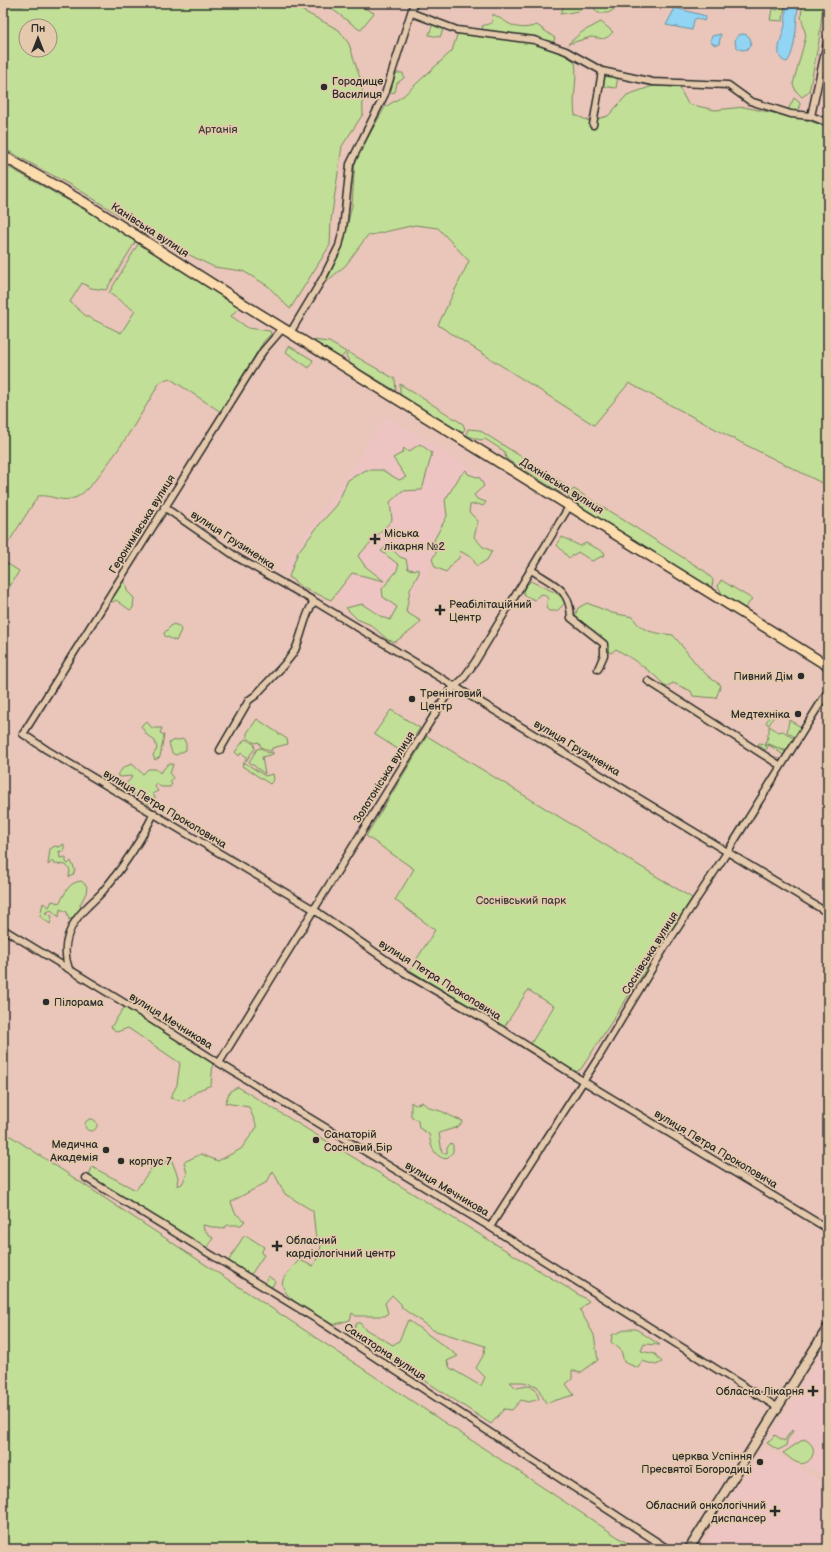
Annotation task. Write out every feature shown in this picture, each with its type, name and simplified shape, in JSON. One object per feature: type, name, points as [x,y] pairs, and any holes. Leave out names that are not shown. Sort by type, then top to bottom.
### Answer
[{"type":"main road","name":"Канівська вулиця","points":[[3,156],[85,203],[286,330]]},
{"type":"main road","name":"Дахнівська вулиця","points":[[286,330],[828,666]]},
{"type":"street","name":"Геронимівська вулиця","points":[[23,734],[263,350],[298,318],[323,278],[339,246],[343,229],[350,164],[386,94],[414,3]]},
{"type":"street","points":[[412,13],[457,30],[534,40],[566,51],[602,71],[653,82],[728,85],[750,101],[791,114],[811,116],[828,123]]},
{"type":"street","points":[[811,116],[828,38]]},
{"type":"street","points":[[594,125],[602,71]]},
{"type":"street","name":"Золотоніська вулиця","points":[[219,1063],[443,700],[463,679],[475,662],[570,505]]},
{"type":"street","name":"вулиця Грузиненка","points":[[164,507],[238,558],[314,601],[828,913]]},
{"type":"street","points":[[530,570],[562,590],[568,597],[571,618],[604,644],[604,655],[598,669]]},
{"type":"street","points":[[220,750],[249,700],[256,695],[294,651],[307,613],[314,601]]},
{"type":"street","points":[[648,681],[781,766]]},
{"type":"street","name":"Соснівська вулиця","points":[[490,1227],[583,1081],[665,946],[728,851],[828,691]]},
{"type":"street","name":"вулиця Петра Прокоповича","points":[[23,734],[47,750],[313,910],[404,972],[491,1023],[583,1081],[828,1229]]},
{"type":"street","points":[[69,969],[65,956],[65,946],[70,929],[85,908],[102,892],[142,838],[154,813]]},
{"type":"street","name":"вулиця Мечникова","points":[[3,929],[141,1013],[219,1063],[490,1227],[777,1407]]},
{"type":"street","name":"Санаторна вулиця","points":[[86,1178],[324,1324],[668,1549]]},
{"type":"street","points":[[689,1549],[828,1327]]},
{"type":"shaded area","name":"Міська лікарня №2","points":[[386,416],[494,482],[468,503],[393,629],[283,569]]},
{"type":"shaded area","name":"Обласна Лікарня","points":[[828,1343],[828,1479],[769,1440]]},
{"type":"shaded area","name":"Обласний онкологічний диспансер","points":[[765,1447],[828,1485],[828,1549],[708,1549],[706,1537],[754,1461]]},
{"type":"green space","name":"Артанія","points":[[32,3],[288,3],[339,30],[349,44],[362,84],[363,114],[342,146],[331,220],[330,245],[290,309],[268,286],[243,271],[214,267],[157,239],[81,191],[3,148],[3,6],[22,6]]},
{"type":"green space","points":[[331,3],[354,3],[374,13],[360,30],[328,6]]},
{"type":"green space","points":[[596,3],[625,3],[608,13],[598,13],[594,8]]},
{"type":"green space","points":[[780,3],[785,3],[783,21],[770,20],[772,9],[778,10]]},
{"type":"green space","points":[[803,3],[823,4],[819,41],[809,92],[802,97],[796,91],[793,84],[806,36],[801,16]]},
{"type":"green space","points":[[565,4],[579,4],[582,9],[579,11],[560,14]]},
{"type":"green space","points":[[493,14],[514,26],[524,28],[537,25],[555,38],[553,43],[548,44],[484,32],[482,26],[492,23]]},
{"type":"green space","points":[[601,22],[613,32],[607,37],[602,39],[591,37],[568,44],[582,32]]},
{"type":"green space","points":[[433,23],[444,27],[440,37],[429,35]]},
{"type":"green space","points":[[458,32],[504,37],[535,43],[549,47],[575,62],[575,115],[589,121],[608,116],[627,95],[653,86],[679,87],[688,104],[715,110],[744,107],[803,119],[828,127],[828,486],[740,442],[629,383],[594,425],[438,325],[469,261],[438,228],[415,225],[367,236],[346,265],[326,282],[343,245],[352,205],[355,160],[385,107],[403,96],[452,51]]},
{"type":"green space","points":[[396,73],[403,73],[404,78],[397,83],[395,92],[390,93]]},
{"type":"green space","points":[[603,74],[618,77],[616,88],[601,86]]},
{"type":"green space","points":[[794,98],[800,103],[798,117],[786,114]]},
{"type":"green space","points":[[3,164],[137,239],[106,290],[91,288],[82,283],[70,302],[86,316],[121,333],[135,311],[109,293],[140,241],[240,306],[231,316],[248,328],[270,331],[271,334],[264,341],[221,412],[169,378],[160,382],[126,438],[91,485],[77,497],[71,499],[66,500],[48,496],[38,496],[3,551]]},
{"type":"green space","points":[[312,340],[329,342],[346,352],[341,358]]},
{"type":"green space","points":[[289,346],[313,360],[309,368],[286,352]]},
{"type":"green space","points":[[348,352],[395,379],[396,391],[351,364],[346,356]]},
{"type":"green space","points":[[400,384],[463,424],[465,429],[462,433],[400,395]]},
{"type":"green space","points":[[468,429],[479,430],[563,483],[566,489],[565,493],[561,493],[511,462],[506,458],[504,451],[485,439],[480,440],[466,435]]},
{"type":"green space","points":[[420,444],[432,453],[422,490],[402,491],[390,502],[392,520],[358,556],[365,566],[384,581],[352,573],[331,600],[301,587],[289,577],[298,552],[337,505],[348,480],[366,470],[382,470],[399,480],[406,477],[393,458],[402,453],[404,448],[408,452]]},
{"type":"green space","points":[[466,470],[468,474],[480,478],[484,486],[474,495],[477,499],[486,502],[483,506],[478,504],[470,505],[469,512],[478,521],[474,537],[483,547],[492,551],[487,560],[477,566],[472,558],[460,551],[459,558],[446,572],[435,567],[432,559],[436,553],[434,540],[447,516],[445,500],[460,476]]},
{"type":"green space","points":[[574,489],[706,572],[713,580],[712,586],[709,587],[569,499],[568,494]]},
{"type":"green space","points":[[562,537],[580,546],[586,543],[604,552],[605,555],[592,561],[578,552],[569,558],[557,545]]},
{"type":"green space","points":[[388,545],[400,557],[406,559],[408,569],[419,570],[419,573],[410,590],[406,612],[421,621],[412,630],[395,642],[388,640],[371,625],[357,619],[346,608],[362,604],[382,617],[390,620],[397,607],[383,597],[382,589],[396,572],[399,565],[381,551]]},
{"type":"green space","points":[[3,561],[19,571],[3,598]]},
{"type":"green space","points":[[721,580],[752,599],[745,608],[722,594],[718,586]]},
{"type":"green space","points":[[122,581],[126,584],[127,591],[134,598],[133,608],[130,610],[116,600],[113,602],[110,601]]},
{"type":"green space","points":[[531,581],[560,596],[565,603],[557,611],[549,611],[546,608],[548,598],[543,594],[539,595],[535,600],[525,596],[523,592],[524,588]]},
{"type":"green space","points":[[587,603],[612,613],[633,617],[640,626],[650,631],[673,635],[695,663],[714,681],[721,685],[716,698],[693,696],[691,691],[673,683],[666,687],[648,670],[629,657],[616,649],[611,653],[608,651],[606,642],[575,616],[578,608]]},
{"type":"green space","points":[[173,624],[179,626],[181,630],[176,641],[165,636],[164,633]]},
{"type":"green space","points":[[391,710],[420,728],[404,753],[374,734]]},
{"type":"green space","points":[[773,710],[780,714],[774,716],[769,725],[766,723]]},
{"type":"green space","points":[[257,719],[287,739],[288,744],[272,748],[272,750],[269,751],[261,747],[259,742],[255,743],[247,738],[247,733]]},
{"type":"green space","points":[[789,720],[801,727],[796,738],[787,732]]},
{"type":"green space","points":[[146,721],[152,728],[162,728],[160,733],[164,735],[160,757],[155,760],[153,755],[157,749],[155,741],[147,735],[141,726]]},
{"type":"green space","points":[[769,726],[779,732],[783,731],[794,739],[787,751],[765,743],[769,733]]},
{"type":"green space","name":"Соснівський парк","points":[[427,736],[692,898],[581,1069],[576,1072],[530,1045],[554,1006],[528,990],[503,1029],[410,970],[435,930],[395,900],[414,869],[366,836]]},
{"type":"green space","points":[[184,739],[186,750],[176,755],[172,753],[169,743]]},
{"type":"green space","points":[[245,739],[254,744],[255,748],[246,761],[245,760],[247,757],[241,753],[239,756],[235,752]]},
{"type":"green space","points":[[759,743],[765,744],[766,747],[766,744],[771,745],[787,752],[785,756],[769,745],[766,750],[758,745]]},
{"type":"green space","points":[[261,748],[268,753],[273,752],[273,754],[262,757],[265,774],[249,762],[257,749]]},
{"type":"green space","points":[[244,762],[265,776],[273,774],[274,779],[270,784],[242,766]]},
{"type":"green space","points":[[132,764],[143,774],[148,769],[156,769],[160,773],[168,764],[173,764],[170,774],[173,778],[170,782],[172,784],[170,787],[161,787],[156,783],[155,787],[158,791],[152,794],[155,797],[154,803],[147,804],[145,798],[131,793],[131,787],[125,784],[132,776],[120,777],[117,775],[124,767]]},
{"type":"green space","points":[[64,844],[64,852],[59,851],[60,858],[66,857],[66,862],[68,864],[71,861],[75,870],[73,875],[69,877],[70,870],[66,865],[54,864],[53,861],[48,865],[50,849]]},
{"type":"green space","points":[[81,881],[87,886],[86,893],[80,905],[81,910],[69,920],[67,912],[60,909],[59,917],[51,910],[45,913],[52,916],[50,924],[40,916],[43,903],[49,907],[52,901],[59,903],[70,886]]},
{"type":"green space","points":[[125,1006],[213,1061],[211,1085],[199,1090],[184,1101],[170,1098],[177,1085],[180,1063],[128,1028],[117,1032],[111,1027]]},
{"type":"green space","points":[[238,1087],[589,1301],[580,1310],[594,1335],[598,1360],[580,1373],[572,1370],[572,1379],[566,1384],[574,1395],[546,1403],[537,1386],[523,1382],[510,1382],[516,1388],[528,1386],[535,1388],[539,1399],[529,1402],[521,1400],[512,1410],[504,1409],[491,1424],[359,1337],[353,1331],[357,1323],[360,1323],[365,1329],[393,1345],[399,1341],[408,1320],[458,1356],[447,1361],[450,1368],[481,1386],[485,1377],[476,1368],[484,1354],[485,1346],[433,1330],[402,1308],[401,1304],[392,1295],[385,1303],[388,1313],[385,1316],[356,1316],[352,1313],[350,1320],[332,1325],[301,1306],[286,1293],[283,1287],[283,1280],[287,1273],[299,1260],[313,1266],[319,1255],[322,1241],[316,1240],[313,1211],[285,1194],[273,1171],[267,1182],[231,1202],[235,1213],[245,1221],[241,1225],[228,1225],[222,1229],[203,1225],[204,1230],[213,1238],[207,1249],[141,1210],[89,1176],[92,1167],[136,1190],[155,1163],[172,1161],[178,1177],[177,1186],[182,1184],[187,1174],[184,1162],[201,1154],[218,1161],[241,1149],[257,1127],[249,1107],[225,1103],[230,1091]]},
{"type":"green space","points":[[411,1102],[415,1105],[422,1102],[431,1109],[463,1121],[458,1127],[439,1133],[442,1153],[447,1153],[447,1148],[451,1143],[453,1145],[453,1152],[446,1159],[435,1153],[429,1134],[419,1128],[418,1121],[411,1116]]},
{"type":"green space","points":[[89,1119],[93,1119],[97,1125],[93,1131],[89,1131],[85,1127],[85,1123]]},
{"type":"green space","points":[[3,1131],[636,1549],[3,1549]]},
{"type":"green space","points":[[247,1236],[264,1247],[261,1253],[264,1255],[249,1275],[228,1262],[243,1237]]},
{"type":"green space","points":[[268,1276],[275,1281],[272,1287],[268,1287],[265,1284]]},
{"type":"green space","points":[[627,1329],[636,1329],[660,1345],[644,1344],[641,1351],[655,1354],[662,1362],[656,1365],[642,1361],[638,1368],[624,1362],[621,1350],[611,1342],[612,1335]]},
{"type":"green space","points":[[792,1430],[793,1431],[787,1440],[786,1446],[778,1450],[767,1443],[775,1435],[784,1441]]},
{"type":"green space","points":[[804,1439],[813,1447],[812,1456],[807,1462],[797,1462],[783,1453]]},
{"type":"water","points":[[786,3],[798,3],[794,43],[787,62],[782,60],[779,52],[779,46],[785,25]]},
{"type":"water","points":[[675,8],[706,16],[704,21],[697,18],[694,20],[692,30],[666,25]]},
{"type":"water","points":[[721,34],[719,44],[715,45],[710,41],[712,36]]},
{"type":"water","points":[[743,34],[750,39],[751,42],[746,49],[743,50],[736,45],[735,42],[740,35]]},
{"type":"place","name":"Городище Василиця","points":[[324,87]]},
{"type":"place","name":"Міська лікарня №2","points":[[375,539]]},
{"type":"place","name":"Реабілітаційний Центр","points":[[440,610]]},
{"type":"place","name":"Пивний Дім","points":[[801,676]]},
{"type":"place","name":"Тренінговий Центр","points":[[412,699]]},
{"type":"place","name":"Медтехніка","points":[[798,714]]},
{"type":"place","name":"Пілорама","points":[[46,1002]]},
{"type":"place","name":"Санаторій Сосновий Бір","points":[[316,1140]]},
{"type":"place","name":"Медична Академія","points":[[106,1150]]},
{"type":"place","name":"корпус 7","points":[[121,1161]]},
{"type":"place","name":"Обласний кардіологічний центр","points":[[277,1246]]},
{"type":"place","name":"Обласна Лікарня","points":[[813,1391]]},
{"type":"place","name":"церква Успіння Пресвятої Богородиці","points":[[760,1462]]},
{"type":"place","name":"Обласний онкологічний диспансер","points":[[775,1511]]}]
